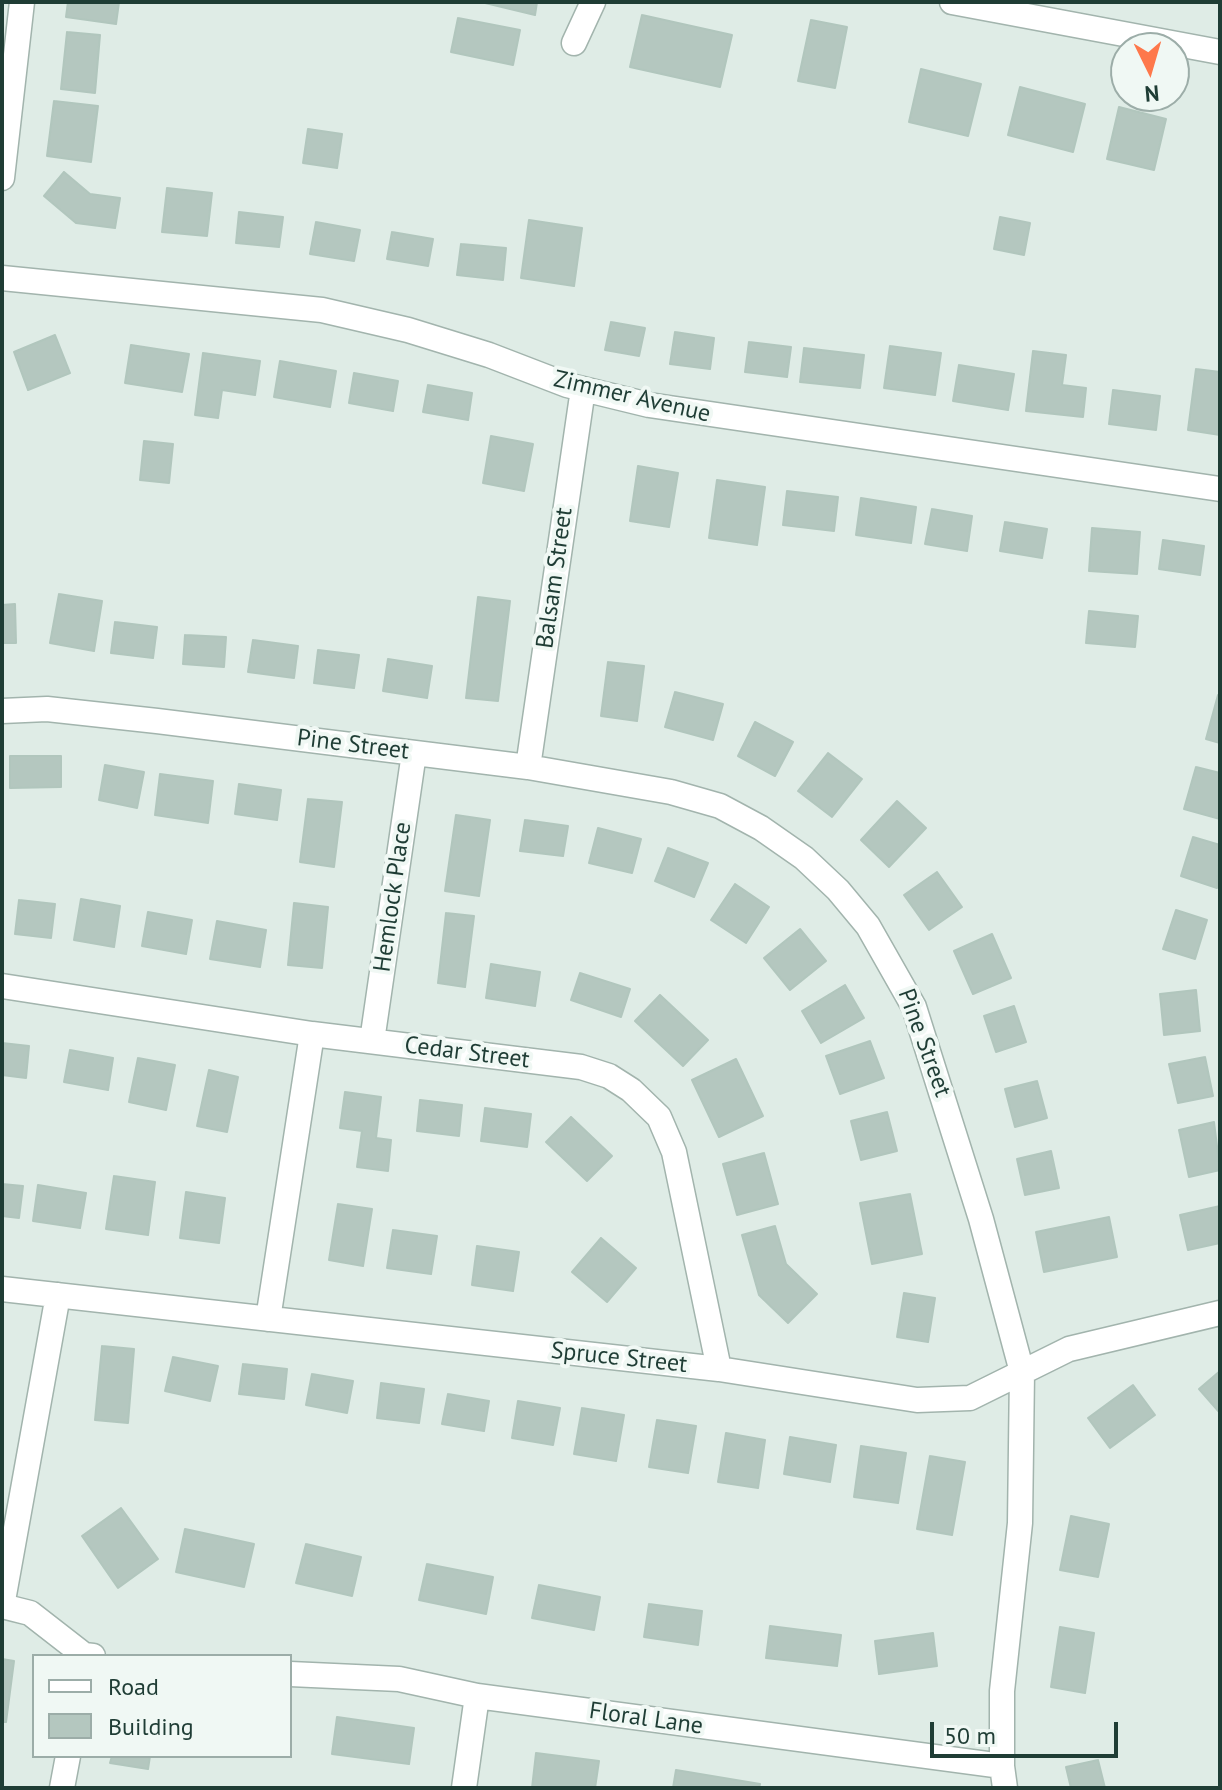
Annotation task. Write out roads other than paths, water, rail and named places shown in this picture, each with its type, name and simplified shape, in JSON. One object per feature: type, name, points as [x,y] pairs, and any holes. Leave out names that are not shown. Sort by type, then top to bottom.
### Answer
[{"type":"street","points":[[2,178],[22,2]]},
{"type":"street","points":[[574,43],[593,2]]},
{"type":"street","points":[[952,2],[1220,52]]},
{"type":"street","name":"Zimmer Avenue","points":[[2,278],[322,310],[421,334],[583,389],[728,419],[1220,489]]},
{"type":"street","name":"Balsam Street","points":[[528,767],[583,389]]},
{"type":"street","name":"Pine Street","points":[[2,711],[63,711],[414,753],[528,767],[671,792],[720,806],[761,828],[804,858],[838,890],[868,926],[914,1007],[981,1219],[1022,1372],[1020,1523],[1002,1691],[1004,1777]]},
{"type":"street","name":"Hemlock Place","points":[[372,1041],[414,753]]},
{"type":"street","name":"Cedar Street","points":[[2,986],[312,1034],[581,1067],[609,1076],[631,1090],[659,1117],[674,1152],[719,1369]]},
{"type":"street","points":[[268,1319],[312,1034]]},
{"type":"street","name":"Spruce Street","points":[[2,1289],[719,1369],[917,1400],[970,1398],[1069,1349],[1220,1313]]},
{"type":"street","points":[[58,1295],[2,1606],[30,1613],[84,1654]]},
{"type":"street","name":"Floral Lane","points":[[292,1674],[399,1679],[477,1696],[1004,1777]]},
{"type":"street","points":[[464,1788],[477,1696]]},
{"type":"street","points":[[62,1788],[68,1758]]}]
